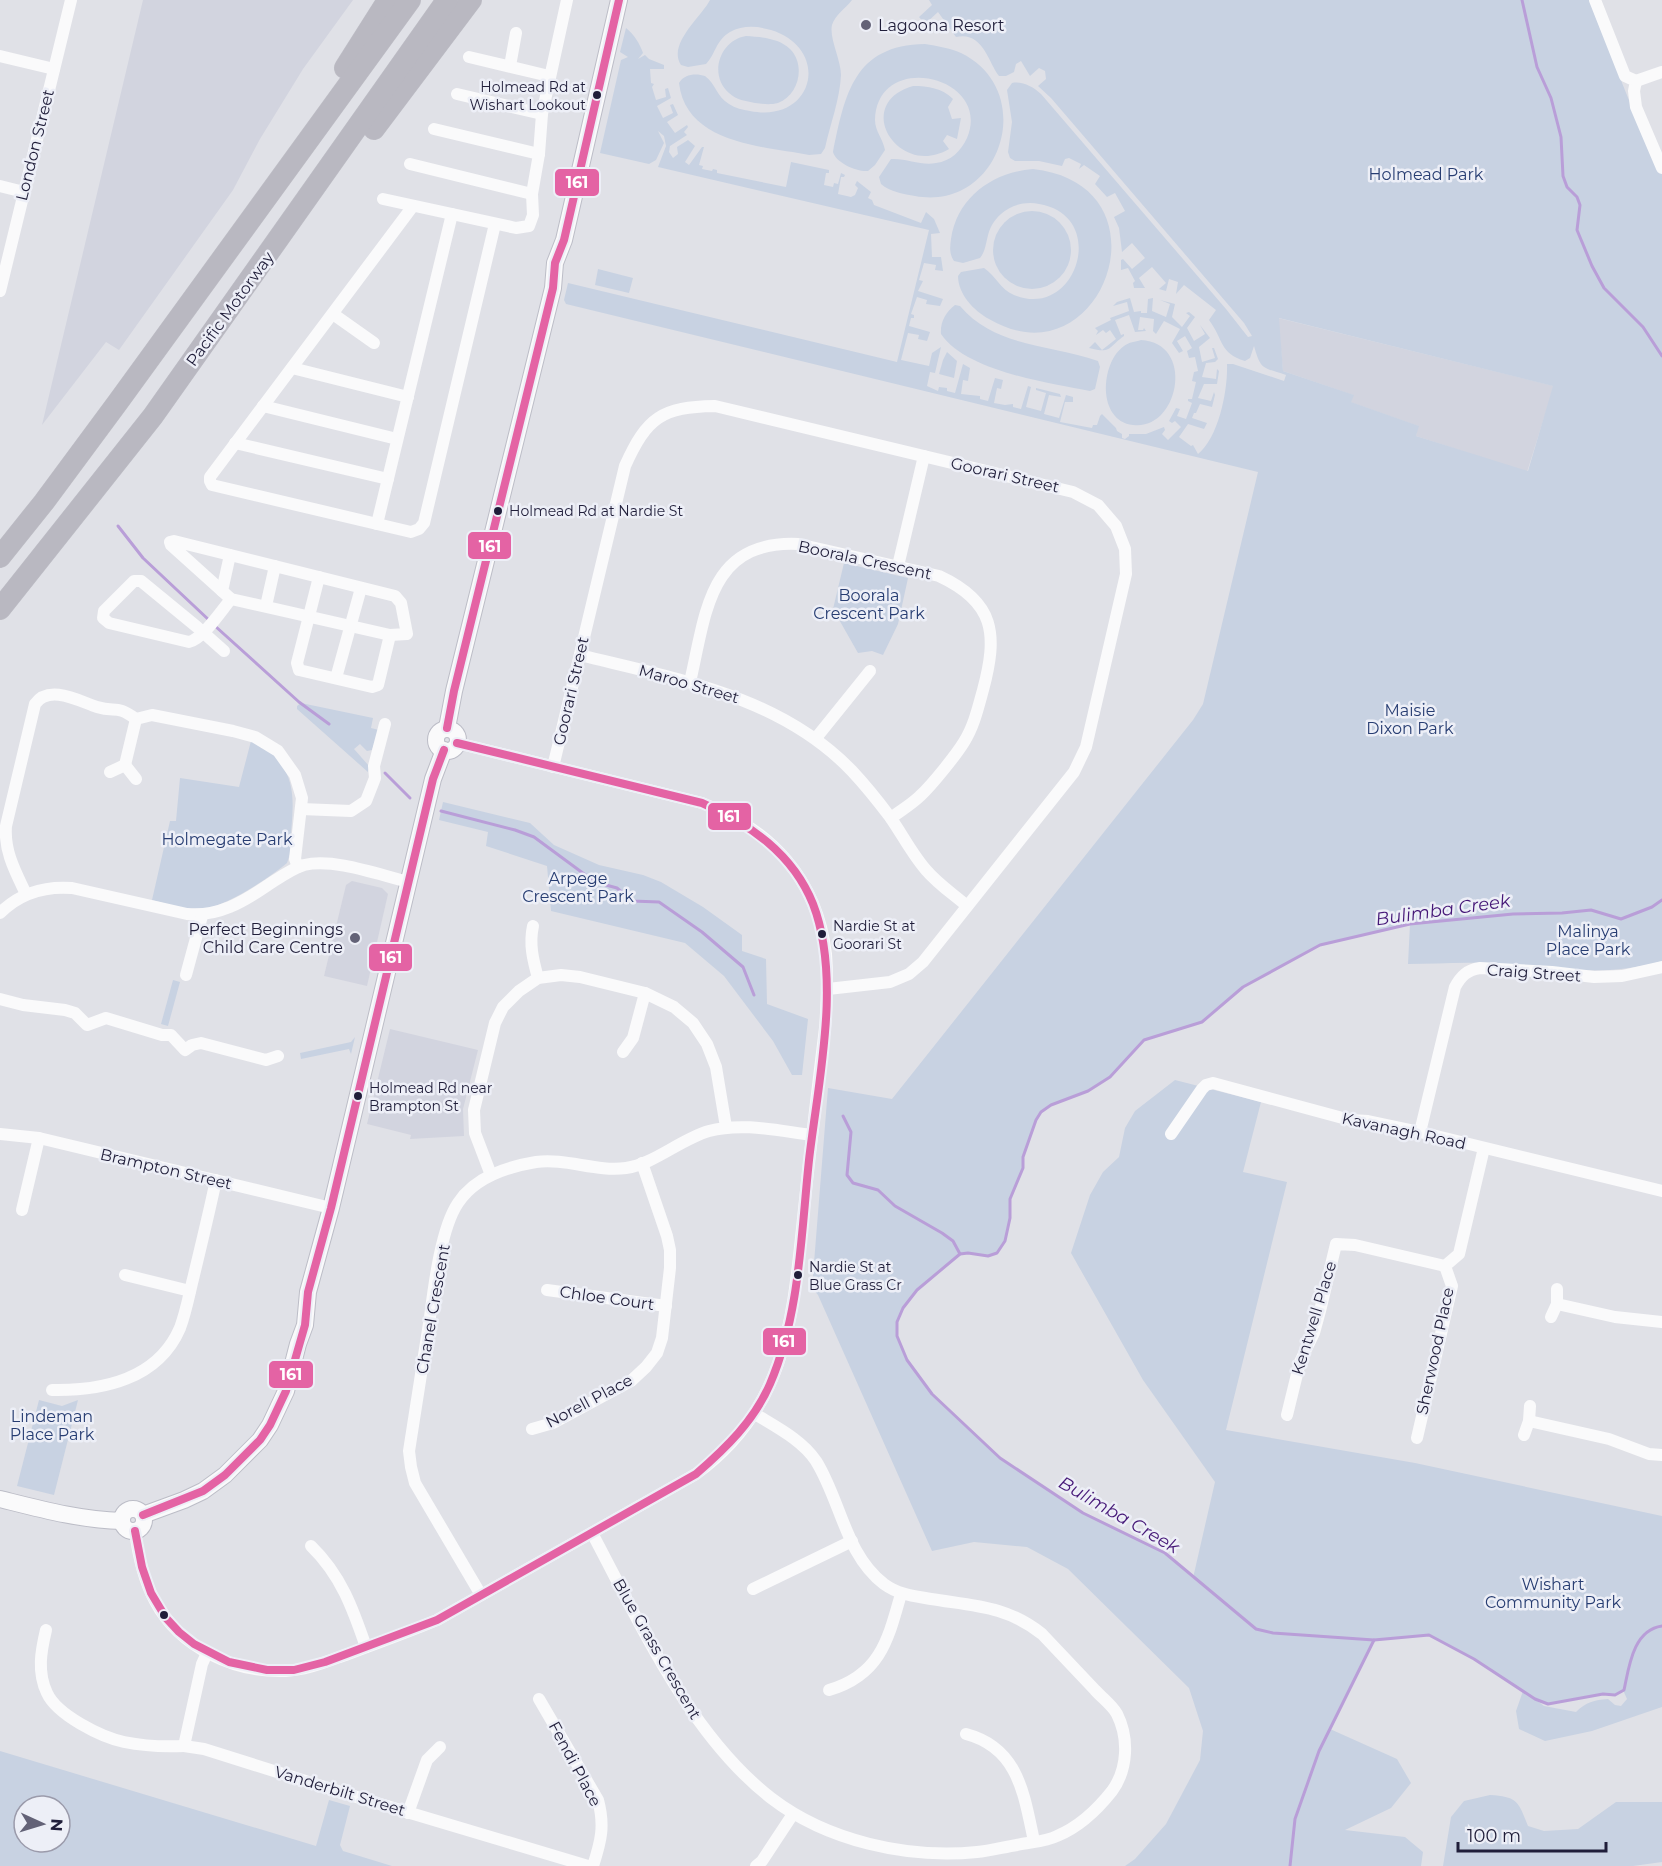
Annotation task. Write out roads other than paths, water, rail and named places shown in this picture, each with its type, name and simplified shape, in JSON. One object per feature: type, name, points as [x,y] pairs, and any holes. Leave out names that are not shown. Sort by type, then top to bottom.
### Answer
[{"type":"highway","points":[[330,111],[335,83],[388,0]]},
{"type":"highway","points":[[0,557],[118,402],[410,0]]},
{"type":"highway","name":"Pacific Motorway","points":[[0,609],[153,416],[447,0]]},
{"type":"highway","points":[[292,221],[318,203],[471,0]]},
{"type":"street","name":"London Street","points":[[0,291],[70,0]]},
{"type":"street","points":[[382,199],[516,228],[529,226],[533,215],[532,194],[539,154],[542,114],[567,0]]},
{"type":"street","points":[[451,746],[434,779],[331,1208],[306,1300],[305,1325],[286,1391],[270,1425],[249,1452],[225,1475],[184,1500],[143,1515],[138,1510],[129,1510],[124,1514],[155,1601],[178,1631],[207,1653],[232,1663],[260,1670],[287,1671],[309,1667],[437,1620],[696,1474],[721,1453],[755,1414],[779,1365],[790,1324],[828,989],[826,953],[820,927],[810,897],[796,873],[780,851],[757,830],[729,813],[702,803],[553,767],[451,746],[438,747],[436,736],[440,730],[447,729],[454,691],[553,288],[555,263],[564,240],[619,0]]},
{"type":"street","points":[[1594,0],[1625,76],[1636,81],[1662,72]]},
{"type":"street","points":[[510,66],[516,33]]},
{"type":"street","points":[[0,56],[54,69]]},
{"type":"street","points":[[469,57],[549,76]]},
{"type":"street","points":[[1636,81],[1634,91],[1636,107],[1662,168]]},
{"type":"street","points":[[457,94],[542,114]]},
{"type":"street","points":[[434,129],[539,154]]},
{"type":"street","points":[[410,164],[532,194]]},
{"type":"street","points":[[0,186],[24,192]]},
{"type":"street","points":[[413,206],[210,477],[212,485],[411,532],[418,529],[424,523],[495,224]]},
{"type":"street","points":[[377,524],[453,214]]},
{"type":"street","points":[[333,314],[374,343]]},
{"type":"street","points":[[292,368],[408,397]]},
{"type":"street","points":[[263,406],[397,439]]},
{"type":"street","name":"Goorari Street","points":[[553,767],[625,466],[638,438],[658,417],[685,407],[716,406],[1073,492],[1098,505],[1116,526],[1125,549],[1126,574],[1086,747],[1074,772],[923,962],[909,974],[890,982],[828,989]]},
{"type":"street","points":[[235,443],[388,479]]},
{"type":"street","points":[[898,566],[924,456]]},
{"type":"street","points":[[174,541],[230,555],[395,596],[401,603],[407,634],[390,635],[227,595],[170,542],[174,541]]},
{"type":"street","name":"Boorala Crescent","points":[[690,682],[709,600],[718,580],[745,554],[760,547],[777,543],[798,544],[939,576],[957,584],[971,594],[981,606],[988,621],[991,640],[990,664],[974,723],[963,743],[920,796],[891,818]]},
{"type":"street","points":[[224,651],[209,626],[141,581],[134,581],[104,610],[103,618],[109,624],[189,642],[197,640],[209,626],[227,595],[230,555]]},
{"type":"street","points":[[266,606],[275,566]]},
{"type":"street","points":[[318,577],[297,663],[299,669],[372,687],[378,685],[390,635]]},
{"type":"street","points":[[336,678],[361,588]]},
{"type":"street","name":"Maroo Street","points":[[580,655],[690,682],[745,700],[816,738],[852,772],[891,818],[926,870],[939,884],[967,906]]},
{"type":"street","points":[[816,738],[870,671]]},
{"type":"street","points":[[26,894],[6,847],[6,826],[35,704],[40,698],[54,695],[110,709],[126,719],[144,722],[164,719],[244,734],[255,737],[274,748],[295,775],[302,798],[297,849],[300,867]]},
{"type":"street","points":[[135,779],[125,765],[136,720]]},
{"type":"street","points":[[301,809],[351,812],[366,801],[375,778],[374,766],[385,724]]},
{"type":"street","points":[[110,772],[125,765]]},
{"type":"street","points":[[0,913],[7,905],[26,894],[59,887],[202,916],[226,909],[300,867],[339,866],[409,882]]},
{"type":"street","points":[[186,975],[202,916]]},
{"type":"street","points":[[533,926],[531,946],[538,978]]},
{"type":"street","name":"Craig Street","points":[[1420,1132],[1455,987],[1460,978],[1471,970],[1480,968],[1540,971],[1594,977],[1622,976],[1662,967]]},
{"type":"street","points":[[491,1175],[475,1133],[474,1110],[495,1023],[503,1007],[519,991],[538,978],[561,975],[580,977],[645,993],[658,998],[680,1012],[693,1023],[707,1044],[716,1067],[726,1127]]},
{"type":"street","points":[[623,1052],[633,1038],[645,993]]},
{"type":"street","points":[[0,999],[23,1005],[65,1010],[75,1013],[87,1025],[106,1018],[114,1020],[162,1035],[173,1048],[192,1051],[213,1047],[266,1060],[278,1056]]},
{"type":"street","name":"Kavanagh Road","points":[[1171,1134],[1202,1089],[1213,1083],[1350,1120],[1368,1121],[1420,1132],[1662,1191]]},
{"type":"street","name":"Chanel Crescent","points":[[481,1595],[416,1483],[411,1467],[410,1451],[437,1266],[448,1224],[457,1204],[479,1180],[537,1162],[553,1161],[612,1169],[628,1168],[707,1132],[726,1127],[812,1135]]},
{"type":"street","name":"Brampton Street","points":[[0,1134],[39,1138],[331,1208]]},
{"type":"street","points":[[22,1210],[39,1138]]},
{"type":"street","points":[[1445,1266],[1459,1254],[1484,1148]]},
{"type":"street","name":"Norell Place","points":[[532,1430],[553,1424],[631,1381],[657,1353],[662,1338],[670,1251],[642,1163]]},
{"type":"street","points":[[52,1390],[93,1388],[116,1383],[135,1375],[154,1362],[166,1350],[179,1329],[216,1180]]},
{"type":"street","name":"Kentwell Place","points":[[1287,1415],[1300,1362],[1314,1333],[1336,1244],[1355,1245],[1445,1266]]},
{"type":"street","name":"Sherwood Place","points":[[1417,1438],[1452,1286],[1445,1266]]},
{"type":"street","points":[[125,1275],[189,1291]]},
{"type":"street","points":[[1551,1317],[1557,1304],[1557,1289]]},
{"type":"street","name":"Chloe Court","points":[[548,1290],[666,1306]]},
{"type":"street","points":[[1557,1304],[1615,1317],[1662,1322]]},
{"type":"street","points":[[1524,1435],[1529,1421],[1530,1406]]},
{"type":"street","name":"Blue Grass Crescent","points":[[592,1533],[669,1675],[706,1733],[737,1768],[793,1814],[822,1827],[881,1847],[944,1853],[978,1852],[1055,1837],[1078,1825],[1100,1807],[1118,1783],[1125,1761],[1125,1736],[1116,1712],[1042,1634],[1012,1614],[901,1594],[872,1573],[862,1562],[816,1462],[803,1446],[755,1414]]},
{"type":"street","points":[[1529,1421],[1609,1439],[1649,1454],[1662,1455]]},
{"type":"street","points":[[0,1499],[129,1526]]},
{"type":"street","points":[[753,1589],[852,1541]]},
{"type":"street","points":[[311,1546],[333,1570],[344,1589],[366,1647]]},
{"type":"street","points":[[829,1690],[854,1680],[877,1659],[890,1635],[901,1594]]},
{"type":"street","name":"Vanderbilt Street","points":[[46,1629],[40,1657],[41,1674],[47,1694],[57,1707],[74,1720],[122,1741],[164,1747],[184,1746],[204,1749],[588,1866]]},
{"type":"street","points":[[184,1746],[202,1664],[207,1653]]},
{"type":"street","name":"Fendi Place","points":[[539,1699],[598,1800],[603,1818],[602,1837],[593,1866]]},
{"type":"street","points":[[966,1734],[979,1738],[997,1749],[1017,1774],[1023,1790],[1034,1841]]},
{"type":"street","points":[[408,1813],[427,1760],[440,1747]]},
{"type":"street","points":[[756,1866],[762,1861],[793,1814]]},
{"type":"waterway","name":"Bulimba Creek","points":[[1522,0],[1537,67],[1551,98],[1561,137],[1563,176],[1567,187],[1577,197],[1580,205],[1577,230],[1604,288],[1643,327],[1662,356]]},
{"type":"waterway","points":[[118,526],[143,558],[210,621]]},
{"type":"waterway","points":[[215,626],[299,702],[329,724]]},
{"type":"waterway","points":[[385,773],[410,798]]},
{"type":"waterway","points":[[441,811],[534,837],[595,882],[617,888],[632,901],[659,902],[702,932],[743,967],[754,995]]},
{"type":"waterway","name":"Bulimba Creek","points":[[1662,900],[1652,907],[1621,919],[1591,910],[1513,914],[1410,924],[1320,945],[1243,987],[1202,1022],[1144,1040],[1110,1077],[1088,1091],[1051,1105],[1041,1112],[1036,1120],[1023,1157],[1023,1168],[1010,1199],[1010,1218],[1005,1241],[997,1253],[988,1256],[960,1254],[917,1290],[903,1308],[897,1322],[897,1336],[907,1360],[932,1394],[1000,1458],[1083,1513],[1165,1553],[1256,1629],[1273,1633],[1374,1640],[1429,1635],[1474,1659],[1535,1699],[1548,1704],[1603,1694],[1615,1695],[1624,1690],[1634,1651],[1639,1642],[1652,1629],[1662,1626]]},
{"type":"waterway","points":[[843,1116],[851,1132],[847,1175],[853,1183],[878,1190],[895,1206],[953,1241],[960,1254]]},
{"type":"waterway","name":"Bulimba Creek","points":[[1290,1866],[1295,1819],[1319,1751],[1374,1640]]},
{"type":"place","name":"Lagoona Resort","points":[[866,25]]},
{"type":"place","name":"Holmead Rd at Wishart Lookout","points":[[597,95]]},
{"type":"place","name":"Holmead Rd at Nardie St","points":[[498,511]]},
{"type":"place","name":"Nardie St at Goorari St","points":[[822,934]]},
{"type":"place","name":"Perfect Beginnings Child Care Centre","points":[[355,938]]},
{"type":"place","name":"Holmead Rd near Brampton St","points":[[358,1096]]},
{"type":"place","name":"Nardie St at Blue Grass Cr","points":[[798,1275]]},
{"type":"park label","name":"Holmead Park","points":[[1426,174]]},
{"type":"park label","name":"Boorala Crescent Park","points":[[869,604]]},
{"type":"park label","name":"Maisie Dixon Park","points":[[1410,719]]},
{"type":"park label","name":"Holmegate Park","points":[[227,839]]},
{"type":"park label","name":"Arpege Crescent Park","points":[[578,887]]},
{"type":"park label","name":"Malinya Place Park","points":[[1588,940]]},
{"type":"park label","name":"Lindeman Place Park","points":[[52,1425]]},
{"type":"park label","name":"Wishart Community Park","points":[[1553,1593]]}]
